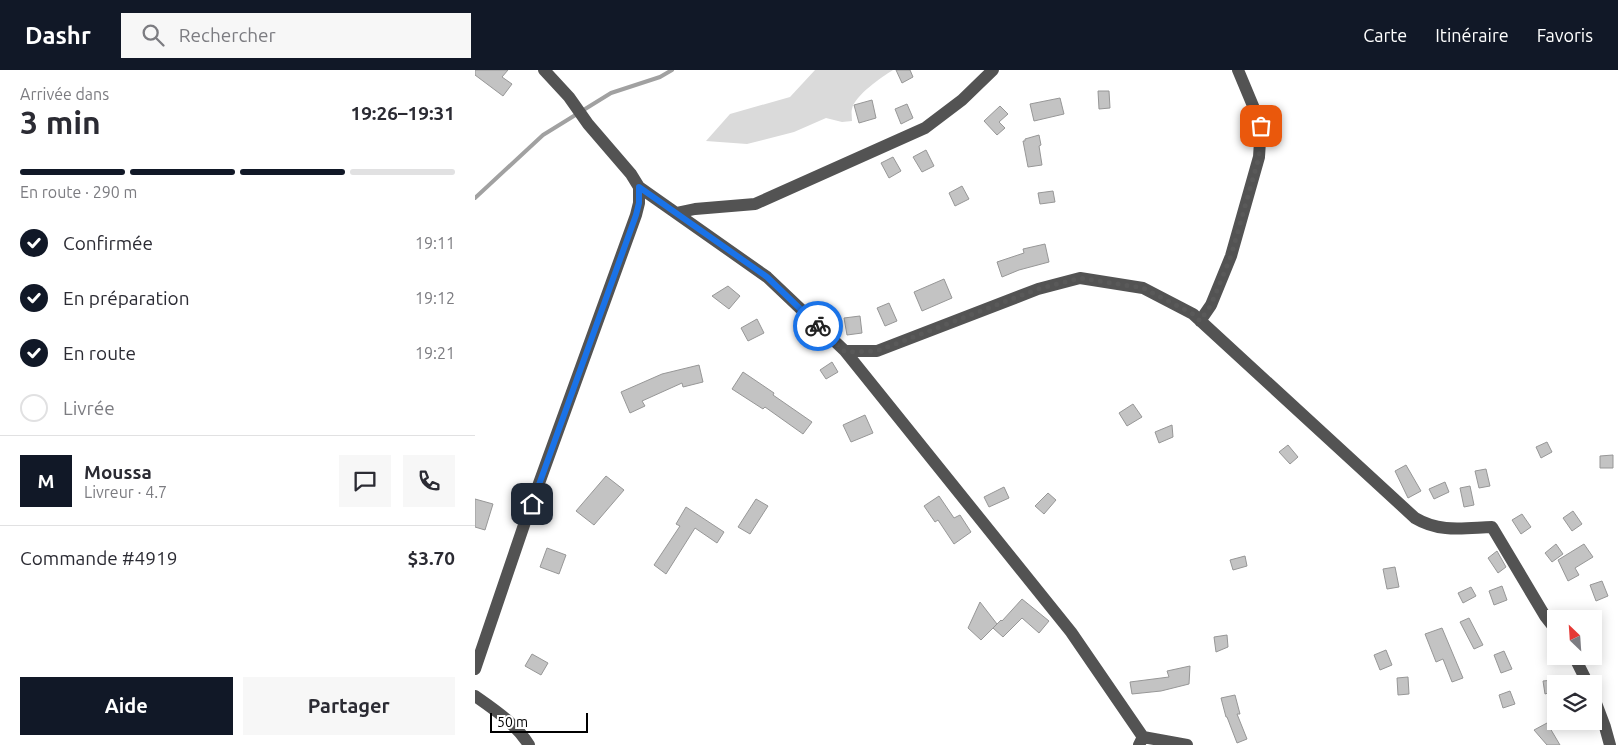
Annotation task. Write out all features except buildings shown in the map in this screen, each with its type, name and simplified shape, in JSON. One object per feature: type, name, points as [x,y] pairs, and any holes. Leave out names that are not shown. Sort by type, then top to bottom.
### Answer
[{"type":"street","points":[[544,70],[569,97],[588,124],[631,174],[639,187],[767,277],[845,352],[1071,632],[1141,741],[1187,745]]},
{"type":"street","points":[[675,213],[695,208],[755,204],[925,128],[962,100],[993,70]]},
{"type":"street","points":[[1200,321],[1211,305],[1231,256],[1259,157],[1261,126],[1237,70]]},
{"type":"street","points":[[475,669],[525,522],[636,215],[639,203],[639,187]]},
{"type":"street","points":[[845,352],[877,351],[1038,289],[1080,278],[1143,288],[1193,314],[1415,518],[1427,525],[1440,528],[1492,527],[1547,619]]},
{"type":"street","points":[[475,696],[521,732],[529,745]]},
{"type":"street","points":[[1602,719],[1610,745]]},
{"type":"shaded area","points":[[815,70],[893,70],[869,87],[858,98],[852,109],[852,121],[842,122],[826,118],[794,132],[747,144],[706,141],[730,114],[790,97]]},
{"type":"waterway","points":[[475,198],[543,135],[611,93],[660,77],[672,70]]},
{"type":"way so far","points":[[818,326],[845,352],[877,351],[1038,289],[1080,278],[1143,288],[1193,314],[1200,321],[1211,305],[1231,256],[1259,157],[1261,126]]},
{"type":"route","points":[[532,504],[636,215],[639,203],[639,187],[767,277],[818,326]]}]
